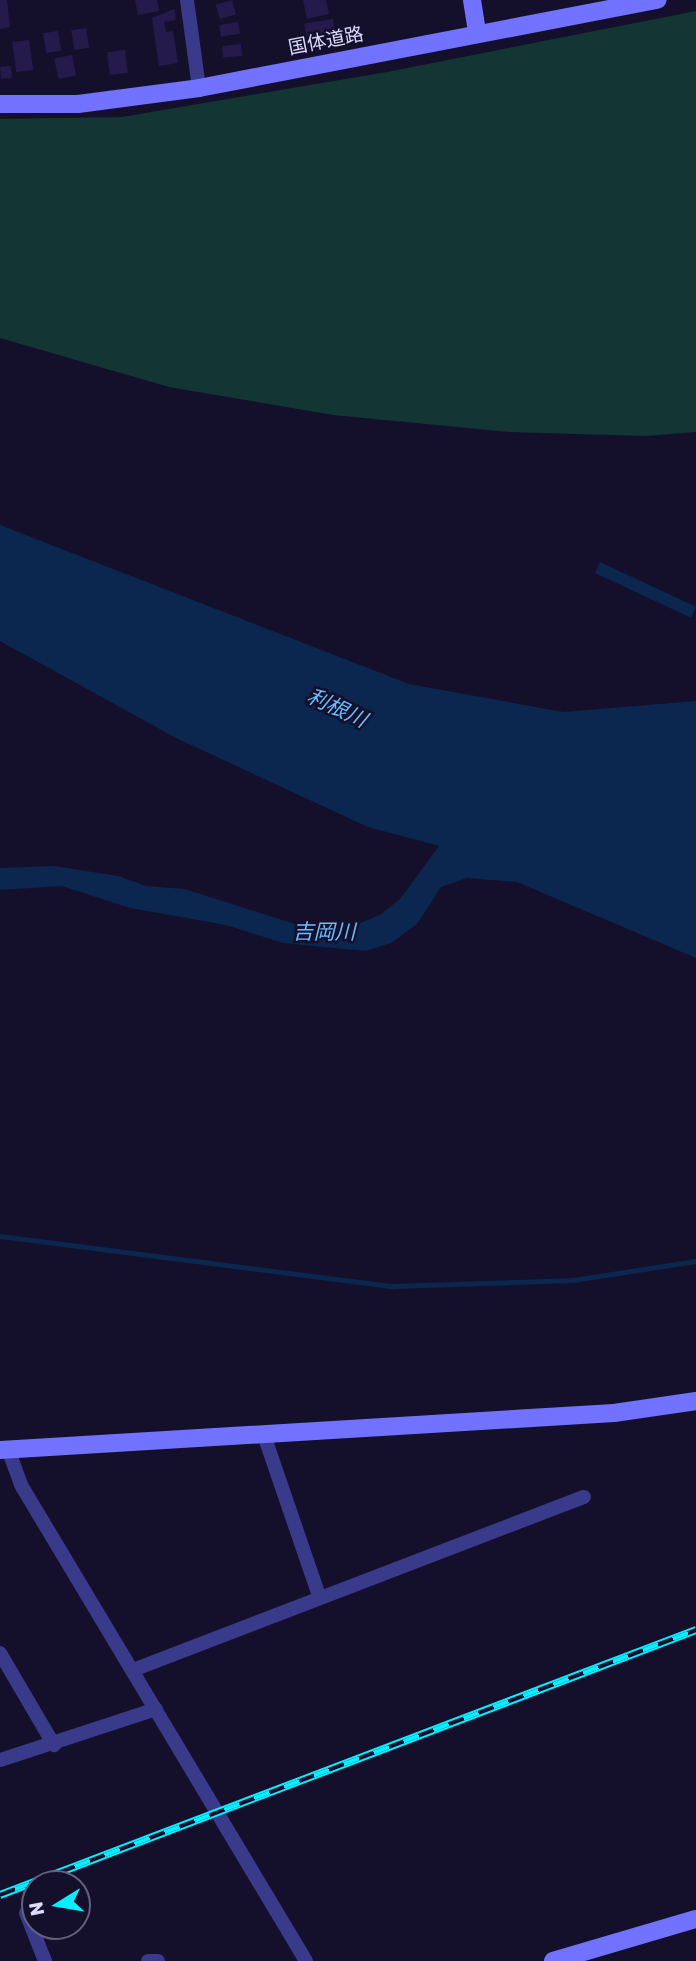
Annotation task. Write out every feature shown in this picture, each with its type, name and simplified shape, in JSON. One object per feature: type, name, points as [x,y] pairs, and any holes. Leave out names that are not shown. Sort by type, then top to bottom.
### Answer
[{"type":"street","points":[[187,0],[199,88]]},
{"type":"street","points":[[472,0],[477,32]]},
{"type":"street","name":"国体道路","points":[[0,104],[78,104],[199,88],[477,32],[658,0]]},
{"type":"street","points":[[306,1961],[17,1479],[4,1450],[265,1438],[614,1413],[696,1401]]},
{"type":"street","points":[[265,1438],[318,1596]]},
{"type":"street","points":[[133,1670],[318,1596],[583,1497]]},
{"type":"street","points":[[0,1653],[54,1745]]},
{"type":"street","points":[[0,1760],[54,1745],[156,1709]]},
{"type":"street","points":[[552,1961],[696,1919]]},
{"type":"street","points":[[37,1940],[45,1961]]},
{"type":"street","points":[[148,1961],[158,1961]]},
{"type":"green space","points":[[696,11],[696,432],[646,436],[509,432],[333,415],[169,387],[0,338],[0,119],[122,117],[387,72]]},
{"type":"water","points":[[0,525],[409,684],[563,712],[696,701],[696,958],[517,882],[467,878],[441,887],[417,924],[391,943],[366,951],[283,943],[226,925],[130,908],[62,886],[0,890],[0,868],[54,866],[118,876],[146,886],[185,889],[301,926],[345,929],[380,915],[401,898],[439,846],[368,827],[176,738],[0,641]]},
{"type":"water","points":[[600,562],[696,607],[691,618],[595,573]]},
{"type":"building","points":[[0,0],[7,0],[10,27],[0,29]]},
{"type":"building","points":[[135,0],[157,0],[159,11],[138,15]]},
{"type":"building","points":[[232,0],[236,14],[220,19],[216,5]]},
{"type":"building","points":[[303,0],[326,0],[329,14],[307,19]]},
{"type":"building","points":[[174,9],[176,20],[164,22],[166,32],[173,31],[178,63],[159,66],[152,18]]},
{"type":"building","points":[[333,19],[336,38],[307,42],[304,24]]},
{"type":"building","points":[[238,22],[240,34],[221,37],[219,25]]},
{"type":"building","points":[[86,28],[89,48],[74,50],[71,30]]},
{"type":"building","points":[[58,31],[61,51],[46,53],[43,33]]},
{"type":"building","points":[[29,40],[33,70],[16,72],[12,42]]},
{"type":"building","points":[[241,44],[242,56],[223,58],[222,46]]},
{"type":"building","points":[[125,50],[128,73],[110,75],[107,52]]},
{"type":"building","points":[[72,55],[76,76],[58,79],[54,58]]},
{"type":"building","points":[[11,66],[12,78],[1,79],[0,67]]},
{"type":"waterway","points":[[0,1236],[393,1286],[573,1280],[696,1261]]},
{"type":"railway","points":[[0,1895],[696,1630]]},
{"type":"water label","name":"利根川","points":[[337,708]]},
{"type":"water label","name":"吉岡川","points":[[324,932]]}]
